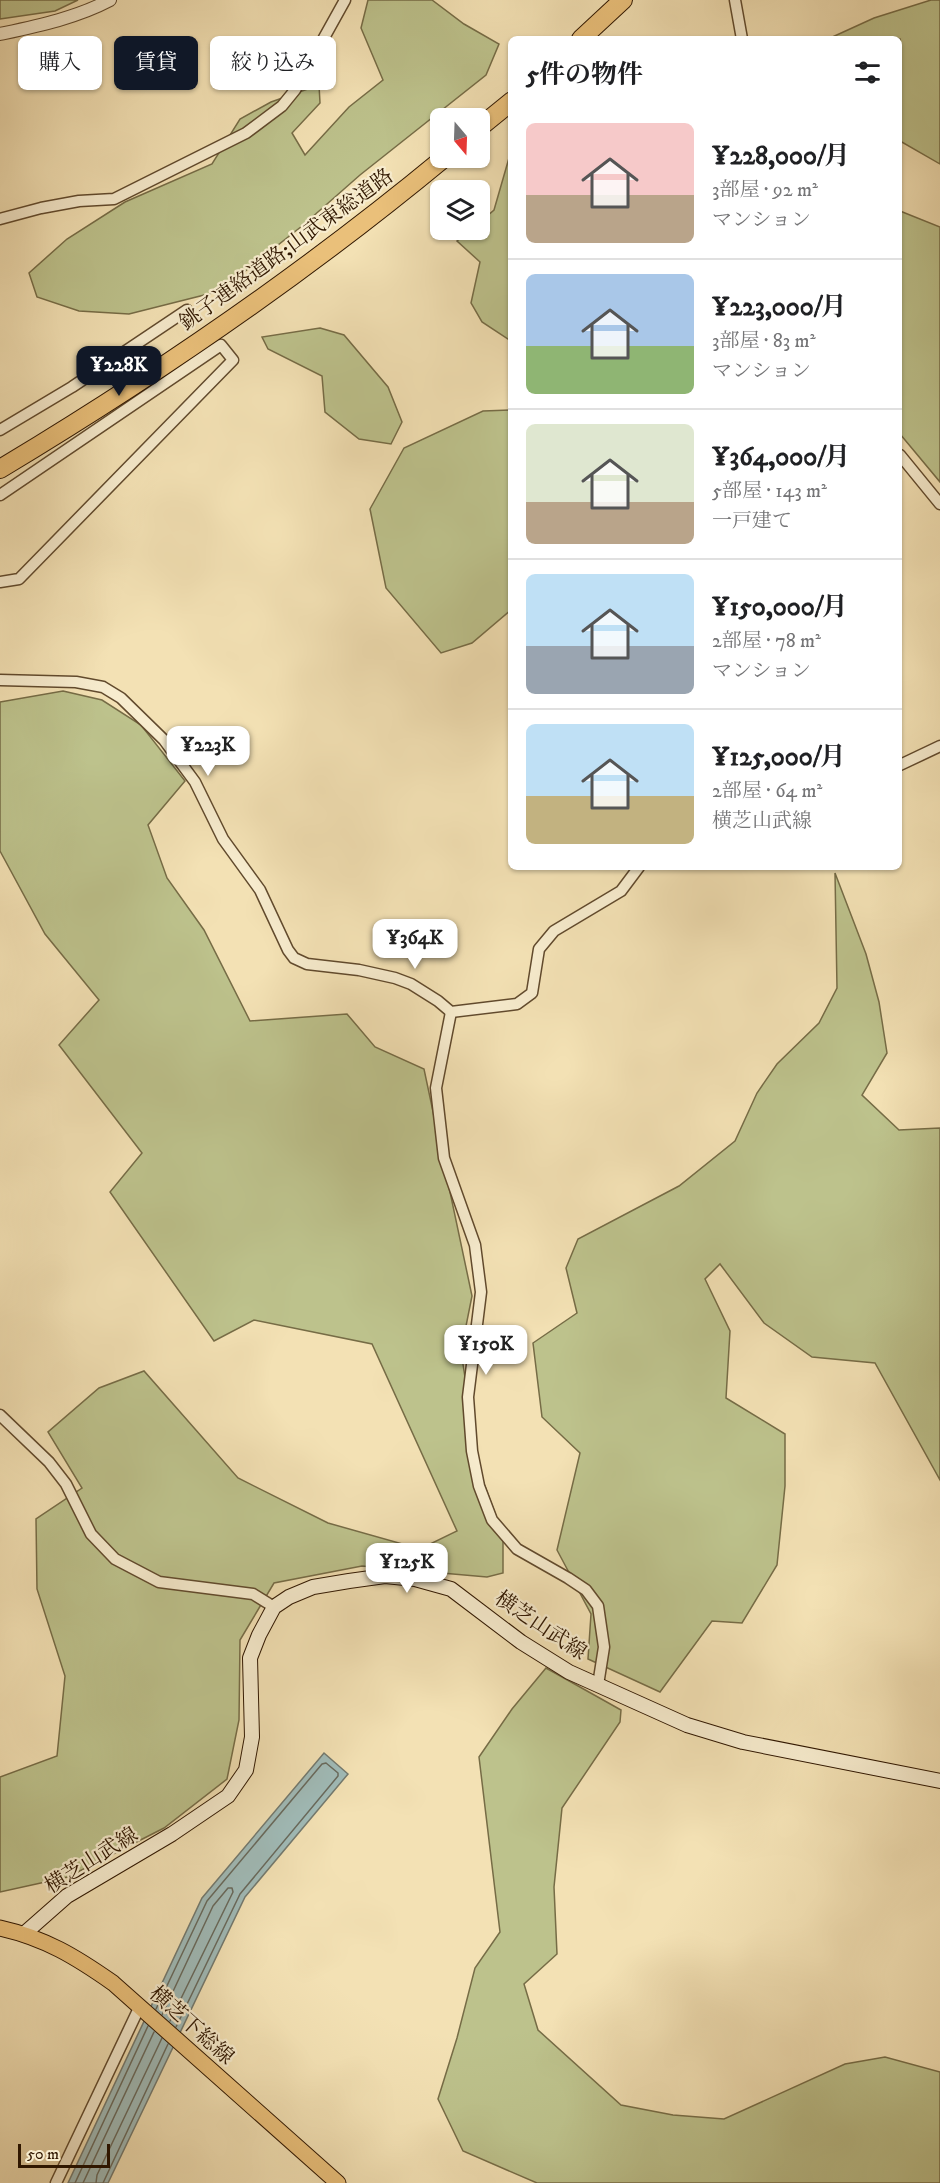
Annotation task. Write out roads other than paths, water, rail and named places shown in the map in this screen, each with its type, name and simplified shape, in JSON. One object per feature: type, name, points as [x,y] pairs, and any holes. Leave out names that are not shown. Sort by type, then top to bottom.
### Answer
[{"type":"highway","points":[[584,36],[623,0]]},
{"type":"highway","points":[[490,120],[508,104]]},
{"type":"highway","name":"銚子連絡道路;山武東総道路","points":[[0,469],[138,383],[235,317],[321,255],[431,168]]},
{"type":"main road","name":"横芝山武線","points":[[25,1934],[67,1896],[172,1834],[228,1796],[246,1770],[252,1737],[250,1658],[259,1635],[274,1607],[313,1587],[385,1576],[415,1579],[451,1589],[521,1642],[568,1672],[687,1725],[743,1742],[940,1781]]},
{"type":"main road","name":"横芝下総線","points":[[0,1928],[25,1934],[73,1955],[114,1983],[338,2183]]},
{"type":"street","points":[[0,34],[45,24],[110,0]]},
{"type":"street","points":[[0,219],[79,201],[114,199],[246,134],[282,106],[295,90],[345,0]]},
{"type":"street","points":[[735,0],[741,36]]},
{"type":"street","points":[[0,430],[72,387],[187,310]]},
{"type":"street","points":[[0,495],[221,345],[233,360],[19,579],[0,582]]},
{"type":"street","points":[[902,457],[940,504]]},
{"type":"street","points":[[0,680],[76,682],[103,687],[121,698],[164,740],[195,782],[223,839],[260,890],[294,958],[307,964],[359,970],[395,978],[411,984],[438,1000],[451,1012],[517,1004],[532,993],[539,949],[554,931],[621,891],[637,870]]},
{"type":"street","points":[[902,764],[940,746]]},
{"type":"street","points":[[451,1012],[436,1088],[444,1158],[475,1245],[481,1292],[468,1397],[472,1451],[479,1486],[492,1520],[517,1549],[586,1590],[598,1606],[604,1647],[598,1685]]},
{"type":"street","points":[[0,1415],[49,1462],[66,1484],[91,1534],[115,1559],[159,1582],[253,1594],[274,1607]]},
{"type":"street","points":[[56,2183],[140,2006]]},
{"type":"water","points":[[324,1753],[348,1774],[245,1897],[108,2183],[68,2183],[202,1898]]}]
